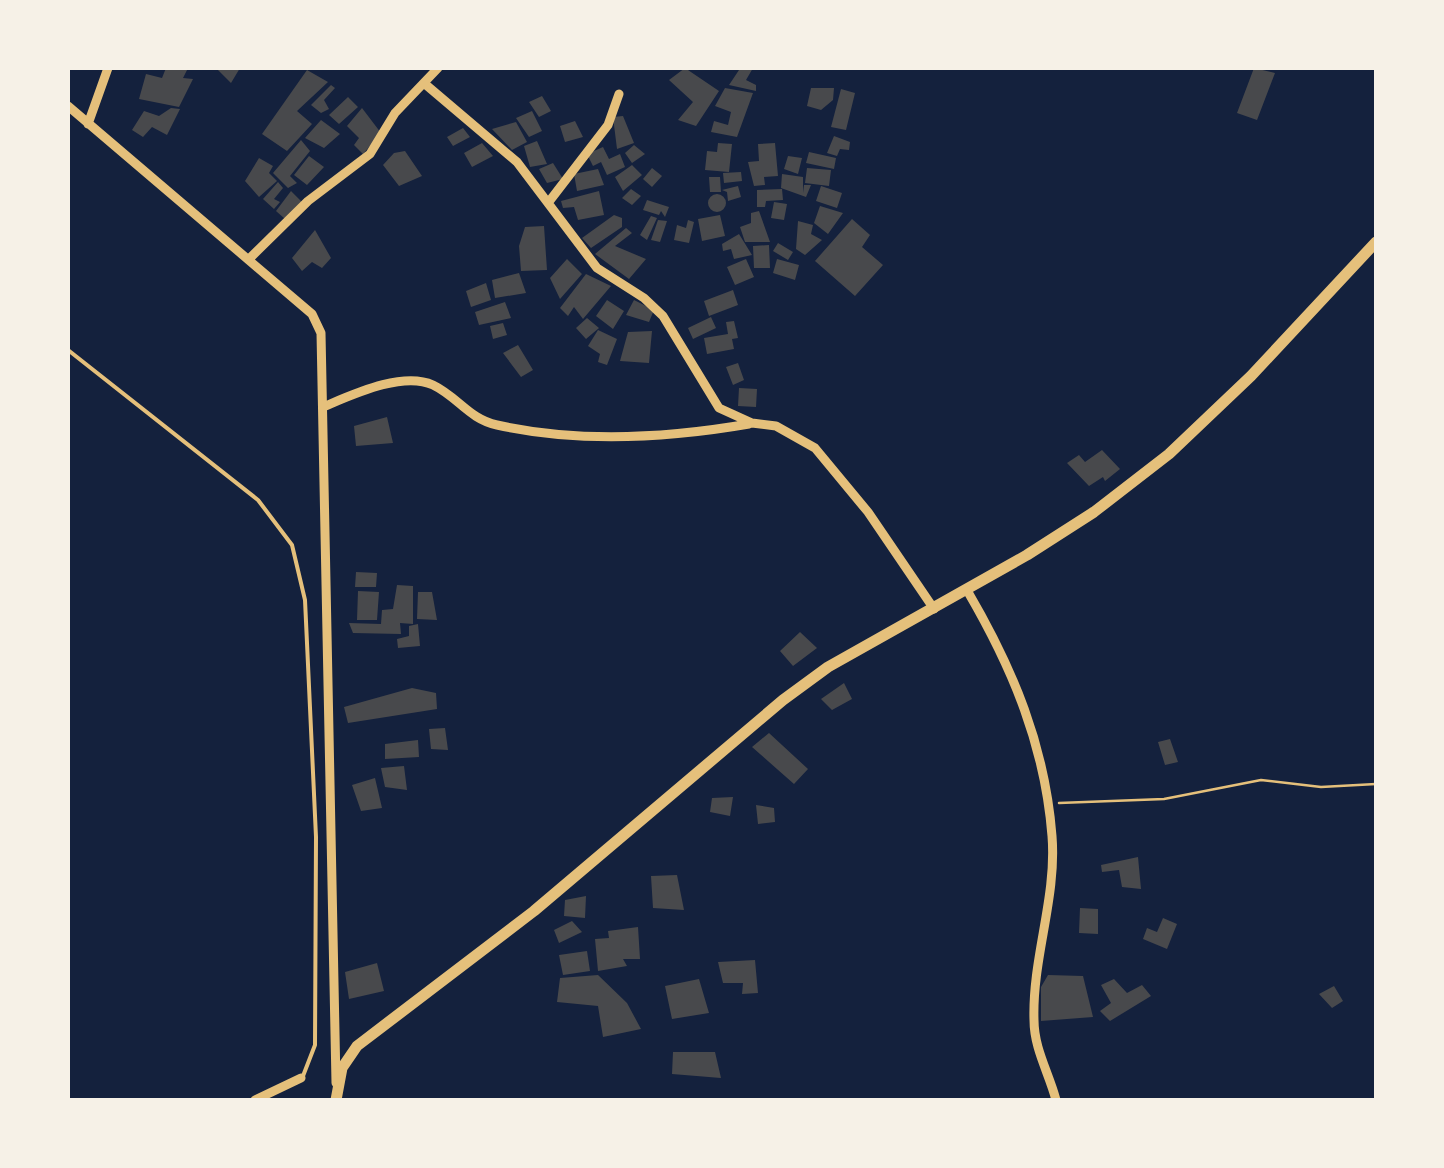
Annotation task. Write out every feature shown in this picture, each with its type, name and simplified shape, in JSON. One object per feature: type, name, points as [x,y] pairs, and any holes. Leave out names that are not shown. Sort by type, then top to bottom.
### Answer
[{"type":"street","points":[[88,124],[108,68]]},
{"type":"street","points":[[249,260],[308,202],[370,154],[395,113],[438,68]]},
{"type":"street","points":[[425,84],[517,162],[597,268],[644,298],[662,316],[719,408],[752,423]]},
{"type":"street","points":[[548,203],[608,125],[618,94]]},
{"type":"street","points":[[68,106],[318,322],[323,406],[336,1096]]},
{"type":"street","points":[[336,1096],[349,1054],[372,1032],[534,911],[783,700],[828,666],[968,592],[1094,512],[1169,454],[1251,376],[1376,242]]},
{"type":"street","points":[[323,406],[414,380],[433,385],[473,418],[558,436],[609,436],[752,423],[776,426],[815,448],[868,512],[934,609]]},
{"type":"street","points":[[968,592],[1021,691],[1036,742],[1047,804],[1052,838],[1050,897],[1034,1020],[1036,1047],[1056,1100]]},
{"type":"street","points":[[255,1100],[302,1078]]},
{"type":"lane","points":[[68,350],[258,500],[292,545],[305,600],[316,837],[315,1045],[310,1066],[302,1078]]},
{"type":"path","points":[[1047,804],[1164,798],[1261,780],[1321,788],[1376,784]]},
{"type":"building","points":[[166,68],[188,68],[183,78],[193,79],[179,107],[139,99],[146,74],[162,78]]},
{"type":"building","points":[[216,68],[240,68],[231,83]]},
{"type":"building","points":[[685,68],[719,91],[696,126],[678,120],[693,102],[669,80]]},
{"type":"building","points":[[735,68],[753,68],[746,80],[756,85],[756,91],[729,85],[739,70]]},
{"type":"building","points":[[1254,68],[1275,73],[1257,120],[1237,113]]},
{"type":"building","points":[[307,70],[328,82],[297,111],[312,124],[287,151],[262,134]]},
{"type":"building","points":[[331,85],[335,88],[324,100],[329,109],[321,113],[311,105]]},
{"type":"building","points":[[725,88],[753,93],[737,137],[711,132],[714,121],[728,125],[731,112],[715,106]]},
{"type":"building","points":[[811,88],[834,88],[833,100],[821,110],[807,106]]},
{"type":"building","points":[[841,89],[855,93],[846,130],[831,127]]},
{"type":"building","points":[[542,96],[551,111],[539,117],[529,102]]},
{"type":"building","points":[[348,97],[358,107],[339,124],[329,115]]},
{"type":"building","points":[[171,108],[180,109],[167,135],[152,127],[143,137],[132,130],[144,111],[159,116]]},
{"type":"building","points":[[362,108],[381,133],[363,154],[354,145],[359,138],[347,126]]},
{"type":"building","points":[[532,111],[542,131],[529,137],[516,118]]},
{"type":"building","points":[[623,116],[634,143],[617,149],[613,117]]},
{"type":"building","points":[[321,120],[340,134],[324,148],[305,138]]},
{"type":"building","points":[[575,121],[583,137],[565,142],[560,126]]},
{"type":"building","points":[[516,122],[527,142],[512,150],[492,129]]},
{"type":"building","points":[[463,128],[470,137],[453,146],[447,137]]},
{"type":"building","points":[[834,136],[850,142],[849,150],[840,149],[837,156],[827,153]]},
{"type":"building","points":[[301,140],[310,151],[290,176],[297,183],[288,188],[273,173]]},
{"type":"building","points":[[537,141],[547,164],[530,167],[524,146]]},
{"type":"building","points":[[482,143],[493,156],[472,167],[464,153]]},
{"type":"building","points":[[718,143],[732,144],[729,172],[705,170],[707,151],[717,152]]},
{"type":"building","points":[[775,143],[778,176],[764,177],[765,185],[754,186],[748,162],[759,161],[758,144]]},
{"type":"building","points":[[634,145],[645,154],[632,163],[625,153]]},
{"type":"building","points":[[603,147],[609,159],[620,154],[625,167],[607,175],[601,162],[593,166],[587,154]]},
{"type":"building","points":[[405,151],[422,176],[399,186],[383,165],[394,153]]},
{"type":"building","points":[[809,152],[836,158],[834,169],[806,163]]},
{"type":"building","points":[[309,156],[324,167],[307,185],[294,175]]},
{"type":"building","points":[[788,156],[802,158],[798,174],[784,169]]},
{"type":"building","points":[[259,158],[273,166],[269,173],[277,181],[259,197],[245,181]]},
{"type":"building","points":[[553,163],[563,179],[547,183],[539,169]]},
{"type":"building","points":[[632,165],[642,175],[623,191],[615,177]]},
{"type":"building","points":[[652,168],[662,176],[652,187],[643,179]]},
{"type":"building","points":[[807,168],[831,170],[829,186],[805,183]]},
{"type":"building","points":[[598,169],[604,185],[577,191],[574,174]]},
{"type":"building","points":[[741,172],[742,181],[724,183],[723,173]]},
{"type":"building","points":[[782,174],[803,177],[803,193],[804,185],[811,185],[806,197],[781,188]]},
{"type":"building","points":[[709,177],[720,177],[721,192],[710,192]]},
{"type":"building","points":[[278,182],[283,188],[274,199],[280,202],[274,209],[263,199]]},
{"type":"building","points":[[738,186],[741,197],[728,201],[727,192],[722,190]]},
{"type":"building","points":[[821,186],[842,193],[837,208],[816,201]]},
{"type":"building","points":[[631,189],[641,196],[632,205],[622,198]]},
{"type":"building","points":[[782,189],[783,200],[766,201],[765,207],[757,207],[757,190]]},
{"type":"building","points":[[291,191],[302,202],[285,219],[276,211]]},
{"type":"building","points":[[599,191],[604,215],[578,220],[574,207],[563,208],[561,201]]},
{"type":"building","points":[[717,194],[726,203],[717,212],[708,203]]},
{"type":"building","points":[[647,200],[669,207],[665,217],[661,211],[659,215],[643,210]]},
{"type":"building","points":[[774,202],[787,204],[784,220],[771,218]]},
{"type":"building","points":[[820,206],[843,213],[828,234],[814,223]]},
{"type":"building","points":[[759,211],[770,242],[745,242],[740,227],[751,223],[751,213]]},
{"type":"building","points":[[614,215],[622,218],[622,227],[591,248],[582,238]]},
{"type":"building","points":[[720,215],[725,236],[702,241],[698,219]]},
{"type":"building","points":[[651,216],[657,218],[647,240],[640,235]]},
{"type":"building","points":[[852,219],[870,235],[862,247],[883,265],[855,296],[815,261]]},
{"type":"building","points":[[658,220],[667,221],[660,242],[651,240]]},
{"type":"building","points":[[688,220],[694,222],[689,243],[674,240],[677,225],[686,228]]},
{"type":"building","points":[[798,221],[813,225],[811,234],[822,240],[805,255],[796,249]]},
{"type":"building","points":[[544,226],[547,270],[521,271],[519,246],[525,227]]},
{"type":"building","points":[[626,228],[632,233],[615,246],[646,259],[629,279],[595,254]]},
{"type":"building","points":[[315,230],[331,258],[322,268],[312,262],[302,271],[292,258]]},
{"type":"building","points":[[739,234],[752,255],[734,259],[731,249],[723,251],[722,244]]},
{"type":"building","points":[[778,243],[793,252],[788,260],[773,251]]},
{"type":"building","points":[[769,245],[770,268],[754,268],[753,246]]},
{"type":"building","points":[[567,259],[582,274],[560,299],[550,278]]},
{"type":"building","points":[[746,259],[754,277],[735,285],[727,267]]},
{"type":"building","points":[[777,259],[799,265],[795,280],[773,273]]},
{"type":"building","points":[[519,273],[526,293],[495,298],[492,280]]},
{"type":"building","points":[[586,274],[611,286],[583,319],[574,307],[568,316],[560,308]]},
{"type":"building","points":[[486,283],[491,300],[471,307],[466,291]]},
{"type":"building","points":[[733,290],[738,305],[709,316],[704,301]]},
{"type":"building","points":[[607,300],[624,311],[613,329],[596,316]]},
{"type":"building","points":[[634,300],[654,310],[649,322],[626,315]]},
{"type":"building","points":[[505,302],[511,318],[479,325],[475,312]]},
{"type":"building","points":[[711,317],[716,328],[693,339],[688,328]]},
{"type":"building","points":[[587,318],[599,328],[586,339],[576,328]]},
{"type":"building","points":[[734,321],[738,338],[732,339],[734,349],[707,354],[704,338],[728,334],[726,322]]},
{"type":"building","points":[[503,323],[507,335],[493,339],[490,326]]},
{"type":"building","points":[[598,330],[617,339],[607,365],[598,362],[600,354],[588,346]]},
{"type":"building","points":[[652,331],[649,363],[620,361],[628,332]]},
{"type":"building","points":[[518,345],[533,370],[521,377],[503,353]]},
{"type":"building","points":[[738,363],[744,380],[733,385],[726,367]]},
{"type":"building","points":[[739,388],[757,389],[756,407],[738,406]]},
{"type":"building","points":[[387,417],[393,443],[356,446],[354,426]]},
{"type":"building","points":[[1102,450],[1120,469],[1105,481],[1103,477],[1089,486],[1067,463],[1079,455],[1085,462]]},
{"type":"building","points":[[356,572],[377,573],[376,587],[355,587]]},
{"type":"building","points":[[397,585],[413,586],[413,624],[400,623],[401,634],[353,633],[349,623],[381,624],[382,610],[393,609]]},
{"type":"building","points":[[358,591],[379,592],[377,620],[357,620]]},
{"type":"building","points":[[418,592],[432,592],[437,620],[417,619]]},
{"type":"building","points":[[418,624],[420,646],[398,648],[397,639],[409,636],[409,626]]},
{"type":"building","points":[[800,632],[817,648],[793,666],[780,651]]},
{"type":"building","points":[[844,683],[852,699],[832,710],[821,699]]},
{"type":"building","points":[[412,688],[436,693],[437,709],[348,723],[344,707]]},
{"type":"building","points":[[445,728],[448,750],[431,749],[429,729]]},
{"type":"building","points":[[769,733],[808,769],[794,784],[752,747]]},
{"type":"building","points":[[1170,739],[1178,762],[1165,765],[1158,742]]},
{"type":"building","points":[[418,740],[419,757],[385,759],[385,744]]},
{"type":"building","points":[[404,766],[407,790],[385,787],[381,768]]},
{"type":"building","points":[[375,778],[382,808],[361,811],[352,785]]},
{"type":"building","points":[[733,797],[730,816],[710,812],[712,798]]},
{"type":"building","points":[[756,805],[774,808],[775,822],[758,824]]},
{"type":"building","points":[[1138,857],[1141,889],[1122,887],[1119,870],[1102,872],[1101,865]]},
{"type":"building","points":[[677,875],[684,910],[653,908],[651,876]]},
{"type":"building","points":[[586,896],[585,918],[564,916],[565,900]]},
{"type":"building","points":[[1080,908],[1098,909],[1098,934],[1079,933]]},
{"type":"building","points":[[1163,918],[1177,924],[1167,949],[1143,939],[1147,928],[1157,932]]},
{"type":"building","points":[[572,921],[582,932],[559,943],[554,930]]},
{"type":"building","points":[[638,927],[640,959],[623,959],[627,966],[598,971],[595,939],[609,938],[608,931]]},
{"type":"building","points":[[587,951],[590,971],[563,975],[559,955]]},
{"type":"building","points":[[755,960],[758,993],[742,994],[743,983],[723,983],[718,962]]},
{"type":"building","points":[[377,963],[384,991],[349,999],[345,972]]},
{"type":"building","points":[[598,975],[627,1003],[641,1029],[603,1037],[598,1006],[557,1002],[560,978]]},
{"type":"building","points":[[1048,975],[1083,976],[1093,1017],[1041,1021],[1041,987]]},
{"type":"building","points":[[699,979],[709,1013],[672,1019],[665,986]]},
{"type":"building","points":[[1114,979],[1127,993],[1142,985],[1151,996],[1110,1021],[1100,1011],[1111,1003],[1101,985]]},
{"type":"building","points":[[1334,986],[1343,1001],[1332,1008],[1319,994]]},
{"type":"building","points":[[673,1052],[715,1052],[721,1078],[672,1074]]}]
